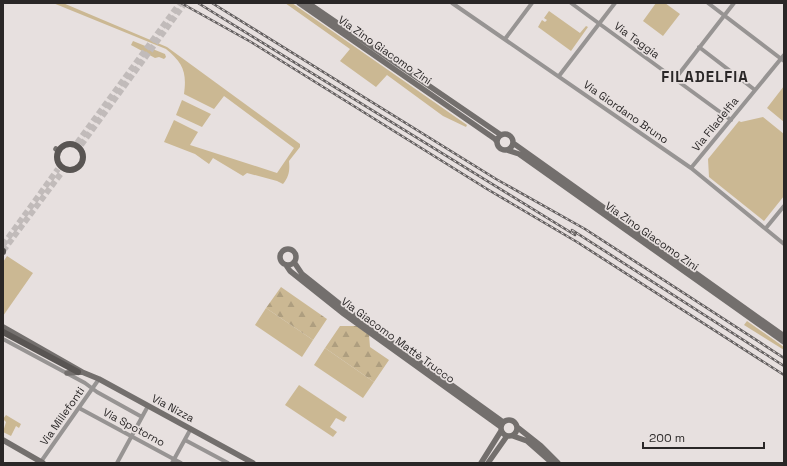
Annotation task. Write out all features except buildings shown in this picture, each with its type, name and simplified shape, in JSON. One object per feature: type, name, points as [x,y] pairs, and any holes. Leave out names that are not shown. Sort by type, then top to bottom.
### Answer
[{"type":"main road","points":[[66,145],[78,145],[83,156],[80,165],[75,169],[61,169],[57,157],[58,150],[66,145]]},
{"type":"main road","points":[[3,332],[80,372]]},
{"type":"street","name":"Via Zino Giacomo Zini","points":[[299,3],[495,139],[497,142]]},
{"type":"street","name":"Via Zino Giacomo Zini","points":[[308,3],[500,135]]},
{"type":"street","name":"Via Giordano Bruno","points":[[452,3],[691,168],[784,244]]},
{"type":"street","points":[[505,40],[532,3]]},
{"type":"street","name":"Via Taggia","points":[[570,3],[731,120]]},
{"type":"street","points":[[559,76],[616,3]]},
{"type":"street","points":[[708,3],[783,58]]},
{"type":"street","points":[[675,79],[734,3]]},
{"type":"street","points":[[700,47],[755,90]]},
{"type":"street","name":"Via Filadelfia","points":[[691,168],[783,58]]},
{"type":"street","points":[[500,135],[509,135],[513,143],[507,150],[500,149],[497,142],[500,135]]},
{"type":"street","name":"Via Zino Giacomo Zini","points":[[513,143],[784,336]]},
{"type":"street","name":"Via Zino Giacomo Zini","points":[[507,150],[519,154],[784,342]]},
{"type":"street","points":[[766,228],[784,206]]},
{"type":"street","points":[[286,249],[295,253],[296,257],[294,262],[286,265],[282,262],[280,258],[282,252],[286,249]]},
{"type":"street","name":"Via Giacomo Mattè Trucco","points":[[294,262],[302,274],[346,309],[502,427]]},
{"type":"street","name":"Via Giacomo Mattè Trucco","points":[[286,265],[290,271],[344,314],[502,427]]},
{"type":"street","name":"Via Nizza","points":[[3,327],[80,372],[99,379],[253,463]]},
{"type":"street","name":"Via Nizza","points":[[3,339],[67,373],[142,417]]},
{"type":"street","name":"Via Nizza","points":[[67,373],[80,372]]},
{"type":"street","name":"Via Millefonti","points":[[41,463],[99,379]]},
{"type":"street","points":[[117,463],[148,406]]},
{"type":"street","name":"Via Spotorno","points":[[79,408],[132,436],[173,461],[181,463]]},
{"type":"street","points":[[481,463],[502,427],[512,420],[517,427],[541,446],[558,463]]},
{"type":"street","points":[[502,427],[510,436],[527,441],[552,463]]},
{"type":"street","points":[[488,463],[510,436],[516,432],[517,427]]},
{"type":"street","points":[[173,461],[189,432]]},
{"type":"street","points":[[3,440],[41,463]]},
{"type":"street","points":[[185,440],[228,463]]},
{"type":"green space","points":[[53,3],[63,3],[167,47],[300,144],[300,147],[289,161],[289,173],[287,179],[283,184],[247,173],[243,176],[213,158],[209,164],[195,154],[164,142],[174,120],[198,132],[190,145],[277,173],[294,148],[224,96],[214,109],[184,94],[185,80],[182,68],[172,54],[166,49]]},
{"type":"green space","points":[[285,3],[292,3],[467,125],[466,127],[443,116],[387,75],[376,87],[340,61],[350,49]]},
{"type":"green space","points":[[656,3],[665,3],[680,14],[663,36],[643,21]]},
{"type":"green space","points":[[549,11],[580,33],[586,26],[588,27],[571,51],[538,27],[542,20],[545,22],[547,20],[544,18]]},
{"type":"green space","points":[[133,41],[165,54],[166,57],[164,59],[159,57],[155,58],[131,45]]},
{"type":"green space","points":[[784,86],[784,122],[767,108]]},
{"type":"green space","points":[[182,100],[211,114],[202,127],[176,115]]},
{"type":"green space","points":[[763,117],[784,134],[784,196],[764,221],[709,177],[708,159],[739,121],[741,122]]},
{"type":"green space","points":[[7,256],[33,273],[3,316],[3,262]]},
{"type":"green space","points":[[281,287],[327,319],[313,340],[266,308]]},
{"type":"green space","points":[[266,308],[313,340],[302,357],[255,325]]},
{"type":"green space","points":[[747,321],[784,347],[784,350],[744,325]]},
{"type":"green space","points":[[340,326],[357,326],[369,335],[370,347],[389,360],[374,382],[325,348]]},
{"type":"green space","points":[[325,348],[374,382],[363,398],[314,365]]},
{"type":"green space","points":[[299,385],[347,417],[344,422],[336,418],[330,427],[337,432],[333,437],[285,405]]},
{"type":"green space","points":[[6,415],[21,424],[19,428],[16,426],[11,436],[3,432],[6,422],[3,419]]},
{"type":"tunnel","points":[[77,143],[180,3]]},
{"type":"tunnel","points":[[81,145],[185,3]]},
{"type":"tunnel","points":[[3,245],[58,169]]},
{"type":"tunnel","points":[[3,251],[62,172]]},
{"type":"railway","points":[[181,3],[251,42],[487,189],[577,242],[784,375]]},
{"type":"railway","points":[[198,3],[575,235]]},
{"type":"railway","points":[[212,3],[496,179],[585,229],[784,358]]},
{"type":"railway","points":[[572,230],[784,366]]},
{"type":"district","name":"FILADELFIA","points":[[705,77]]}]
